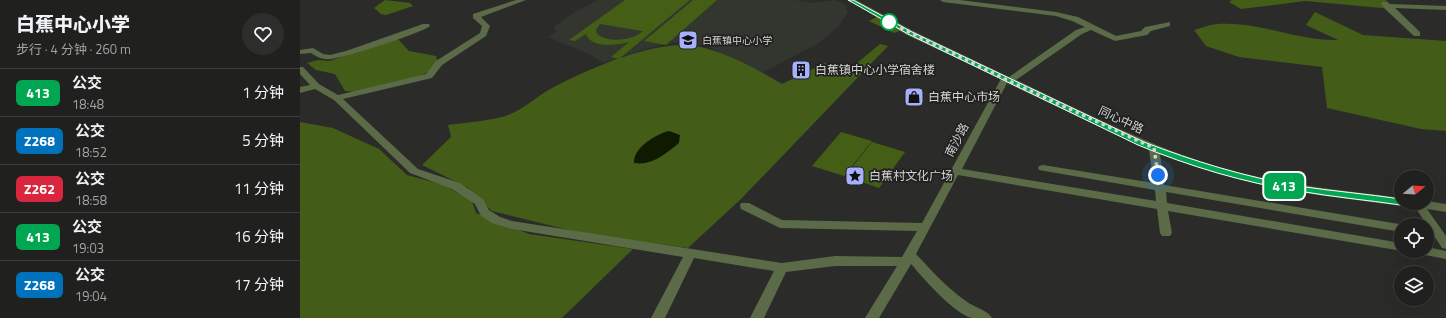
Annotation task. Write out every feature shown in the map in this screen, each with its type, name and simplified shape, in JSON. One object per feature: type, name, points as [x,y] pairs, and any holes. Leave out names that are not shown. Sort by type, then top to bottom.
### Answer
[{"type":"street","points":[[337,98],[429,76],[438,63],[483,34],[486,26],[476,16],[523,0]]},
{"type":"street","name":"同心中路","points":[[851,0],[910,33],[1154,148],[1203,166],[1260,181],[1298,188],[1394,201]]},
{"type":"street","points":[[943,0],[1056,14],[1075,19],[1115,39],[1144,33],[1148,29],[1167,24]]},
{"type":"street","points":[[1385,3],[1446,8]]},
{"type":"street","points":[[1385,3],[1417,34]]},
{"type":"street","points":[[1436,8],[1446,16]]},
{"type":"street","points":[[300,52],[313,50],[321,56],[339,56],[426,26]]},
{"type":"street","points":[[1007,80],[1080,32],[1092,27]]},
{"type":"street","points":[[300,69],[316,86],[337,98],[414,171],[456,186],[479,202],[485,212],[496,220],[512,225],[690,255],[782,268],[835,261],[908,259],[941,288],[973,313],[985,318]]},
{"type":"street","name":"南沙路","points":[[872,318],[908,259],[1007,80]]},
{"type":"street","points":[[300,90],[316,86]]},
{"type":"street","points":[[1154,148],[1166,233]]},
{"type":"street","points":[[1043,168],[1394,227]]},
{"type":"street","points":[[956,171],[1394,246]]},
{"type":"street","points":[[745,206],[780,224],[925,227]]},
{"type":"street","points":[[1434,206],[1446,208]]},
{"type":"street","points":[[1419,210],[1446,245]]},
{"type":"street","points":[[1434,233],[1439,234]]},
{"type":"street","points":[[1434,253],[1446,255]]},
{"type":"street","points":[[658,318],[690,255]]},
{"type":"street","points":[[757,318],[782,268]]},
{"type":"shaded area","name":"白蕉镇中心小学","points":[[598,0],[795,0],[813,3],[835,0],[845,5],[848,12],[838,27],[819,43],[747,81],[741,68],[719,52],[705,45],[678,42],[645,49],[604,63],[587,53],[548,37],[556,32],[554,27],[573,13]]},
{"type":"shaded area","points":[[669,131],[680,135],[679,143],[664,155],[653,161],[647,163],[634,163],[637,152],[646,142]]},
{"type":"green space","points":[[385,0],[410,3],[413,6],[386,15],[381,14],[374,8]]},
{"type":"green space","points":[[625,0],[690,0],[619,59],[611,57],[629,42],[611,45],[599,44],[589,39],[586,34],[575,41],[569,40]],"holes":[[[600,24],[643,31],[627,39],[613,40],[597,34],[596,30]]]},
{"type":"green space","points":[[693,0],[717,0],[666,45],[644,41]]},
{"type":"green space","points":[[1232,0],[1386,0],[1393,9],[1305,1],[1241,9],[1229,2]]},
{"type":"green space","points":[[1315,12],[1363,35],[1446,41],[1446,131],[1421,129],[1327,108],[1322,67],[1239,57],[1206,46],[1194,30],[1215,24],[1248,25],[1308,38],[1338,40],[1306,25]]},
{"type":"green space","points":[[877,17],[900,31],[894,33],[869,21]]},
{"type":"green space","points":[[398,39],[409,51],[436,56],[438,62],[428,72],[418,77],[355,92],[345,91],[335,74],[316,70],[307,63],[318,60],[329,61]]},
{"type":"green space","points":[[880,44],[888,46],[742,198],[688,248],[581,233],[492,211],[467,187],[422,165],[451,137],[448,125],[503,117],[520,109],[546,91],[567,80],[622,57],[642,51],[680,45],[696,46],[719,52],[752,67],[782,84],[825,63],[845,73]]},
{"type":"green space","points":[[300,122],[333,128],[379,149],[407,175],[444,185],[472,201],[476,213],[529,234],[633,249],[562,318],[300,318]]},
{"type":"green space","points":[[841,132],[872,141],[844,176],[812,166]]},
{"type":"green space","points":[[872,142],[905,152],[879,188],[845,176]]},
{"type":"bus line","name":"413","points":[[851,0],[861,7],[910,33],[1009,81],[1141,143],[1174,156],[1220,171],[1260,181],[1298,188],[1394,201]]},
{"type":"place","name":"白蕉镇中心小学","points":[[688,40]]},
{"type":"place","name":"白蕉镇中心小学宿舍楼","points":[[801,70]]},
{"type":"place","name":"白蕉中心市场","points":[[914,97]]},
{"type":"place","name":"白蕉村文化广场","points":[[855,176]]},
{"type":"route","points":[[889,22],[1009,81],[1154,148],[1158,175]]}]
